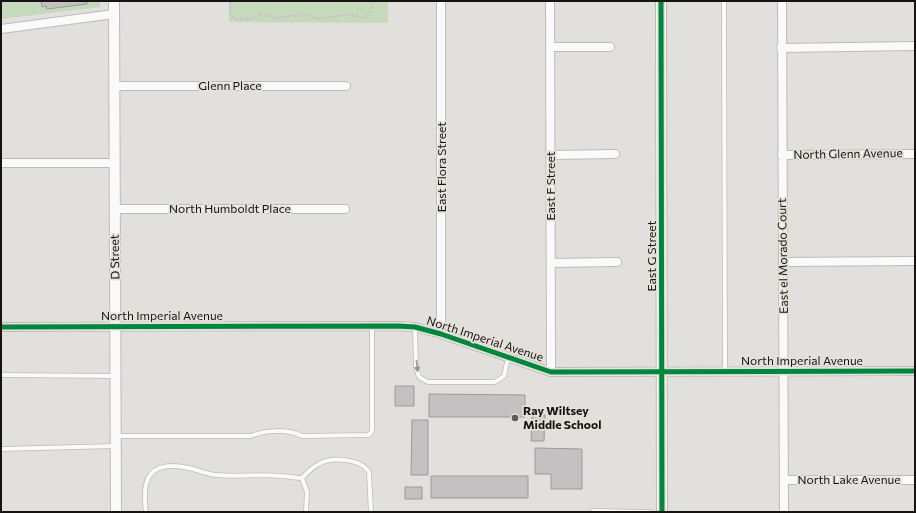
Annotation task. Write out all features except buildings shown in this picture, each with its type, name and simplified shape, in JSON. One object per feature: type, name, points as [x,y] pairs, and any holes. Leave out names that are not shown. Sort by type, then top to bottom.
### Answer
[{"type":"street","name":"D Street","points":[[114,1],[116,512]]},
{"type":"street","name":"East Flora Street","points":[[441,1],[441,334]]},
{"type":"street","name":"East F Street","points":[[550,1],[551,372]]},
{"type":"street","name":"East G Street","points":[[661,1],[662,512]]},
{"type":"street","name":"East el Morado Court","points":[[782,1],[784,512]]},
{"type":"street","points":[[1,29],[114,14]]},
{"type":"street","points":[[781,48],[915,46]]},
{"type":"street","points":[[550,47],[610,47]]},
{"type":"street","name":"Glenn Place","points":[[114,86],[346,86]]},
{"type":"street","points":[[551,155],[615,154]]},
{"type":"street","name":"North Glenn Avenue","points":[[782,155],[915,154]]},
{"type":"street","points":[[1,163],[114,164]]},
{"type":"street","name":"North Humboldt Place","points":[[114,209],[346,209]]},
{"type":"street","points":[[783,262],[915,261]]},
{"type":"street","points":[[551,263],[617,262]]},
{"type":"street","name":"North Imperial Avenue","points":[[1,327],[415,327],[441,334],[551,372],[915,371]]},
{"type":"street","name":"North Lake Avenue","points":[[784,480],[915,480]]},
{"type":"lane","points":[[724,1],[725,372]]},
{"type":"lane","points":[[116,436],[251,436],[260,432],[293,432],[302,436],[368,435],[372,430],[372,326]]},
{"type":"lane","points":[[415,327],[416,367],[418,377],[428,382],[495,382],[504,376],[508,357]]},
{"type":"lane","points":[[1,375],[116,376]]},
{"type":"lane","points":[[1,449],[116,446]]},
{"type":"lane","points":[[146,512],[144,492],[147,478],[152,473],[164,467],[179,466],[216,475],[282,476],[302,478],[314,467],[325,461],[348,460],[361,463],[366,467],[370,477],[371,512]]},
{"type":"lane","points":[[302,478],[307,492],[306,512]]},
{"type":"lane","points":[[593,511],[650,512]]},
{"type":"path","points":[[230,1],[230,13],[234,18],[251,19],[263,14],[276,18],[305,14],[317,19],[349,14],[364,18],[370,13],[374,1]]},
{"type":"green space","points":[[1,1],[100,1],[100,7],[1,19]]},
{"type":"green space","points":[[229,1],[388,1],[388,23],[229,22]]},
{"type":"cycle path","points":[[661,1],[662,512]]},
{"type":"cycle path","points":[[1,327],[398,326],[415,327],[441,334],[551,372],[915,371]]},
{"type":"place","name":"Ray Wiltsey Middle School","points":[[515,418]]}]
